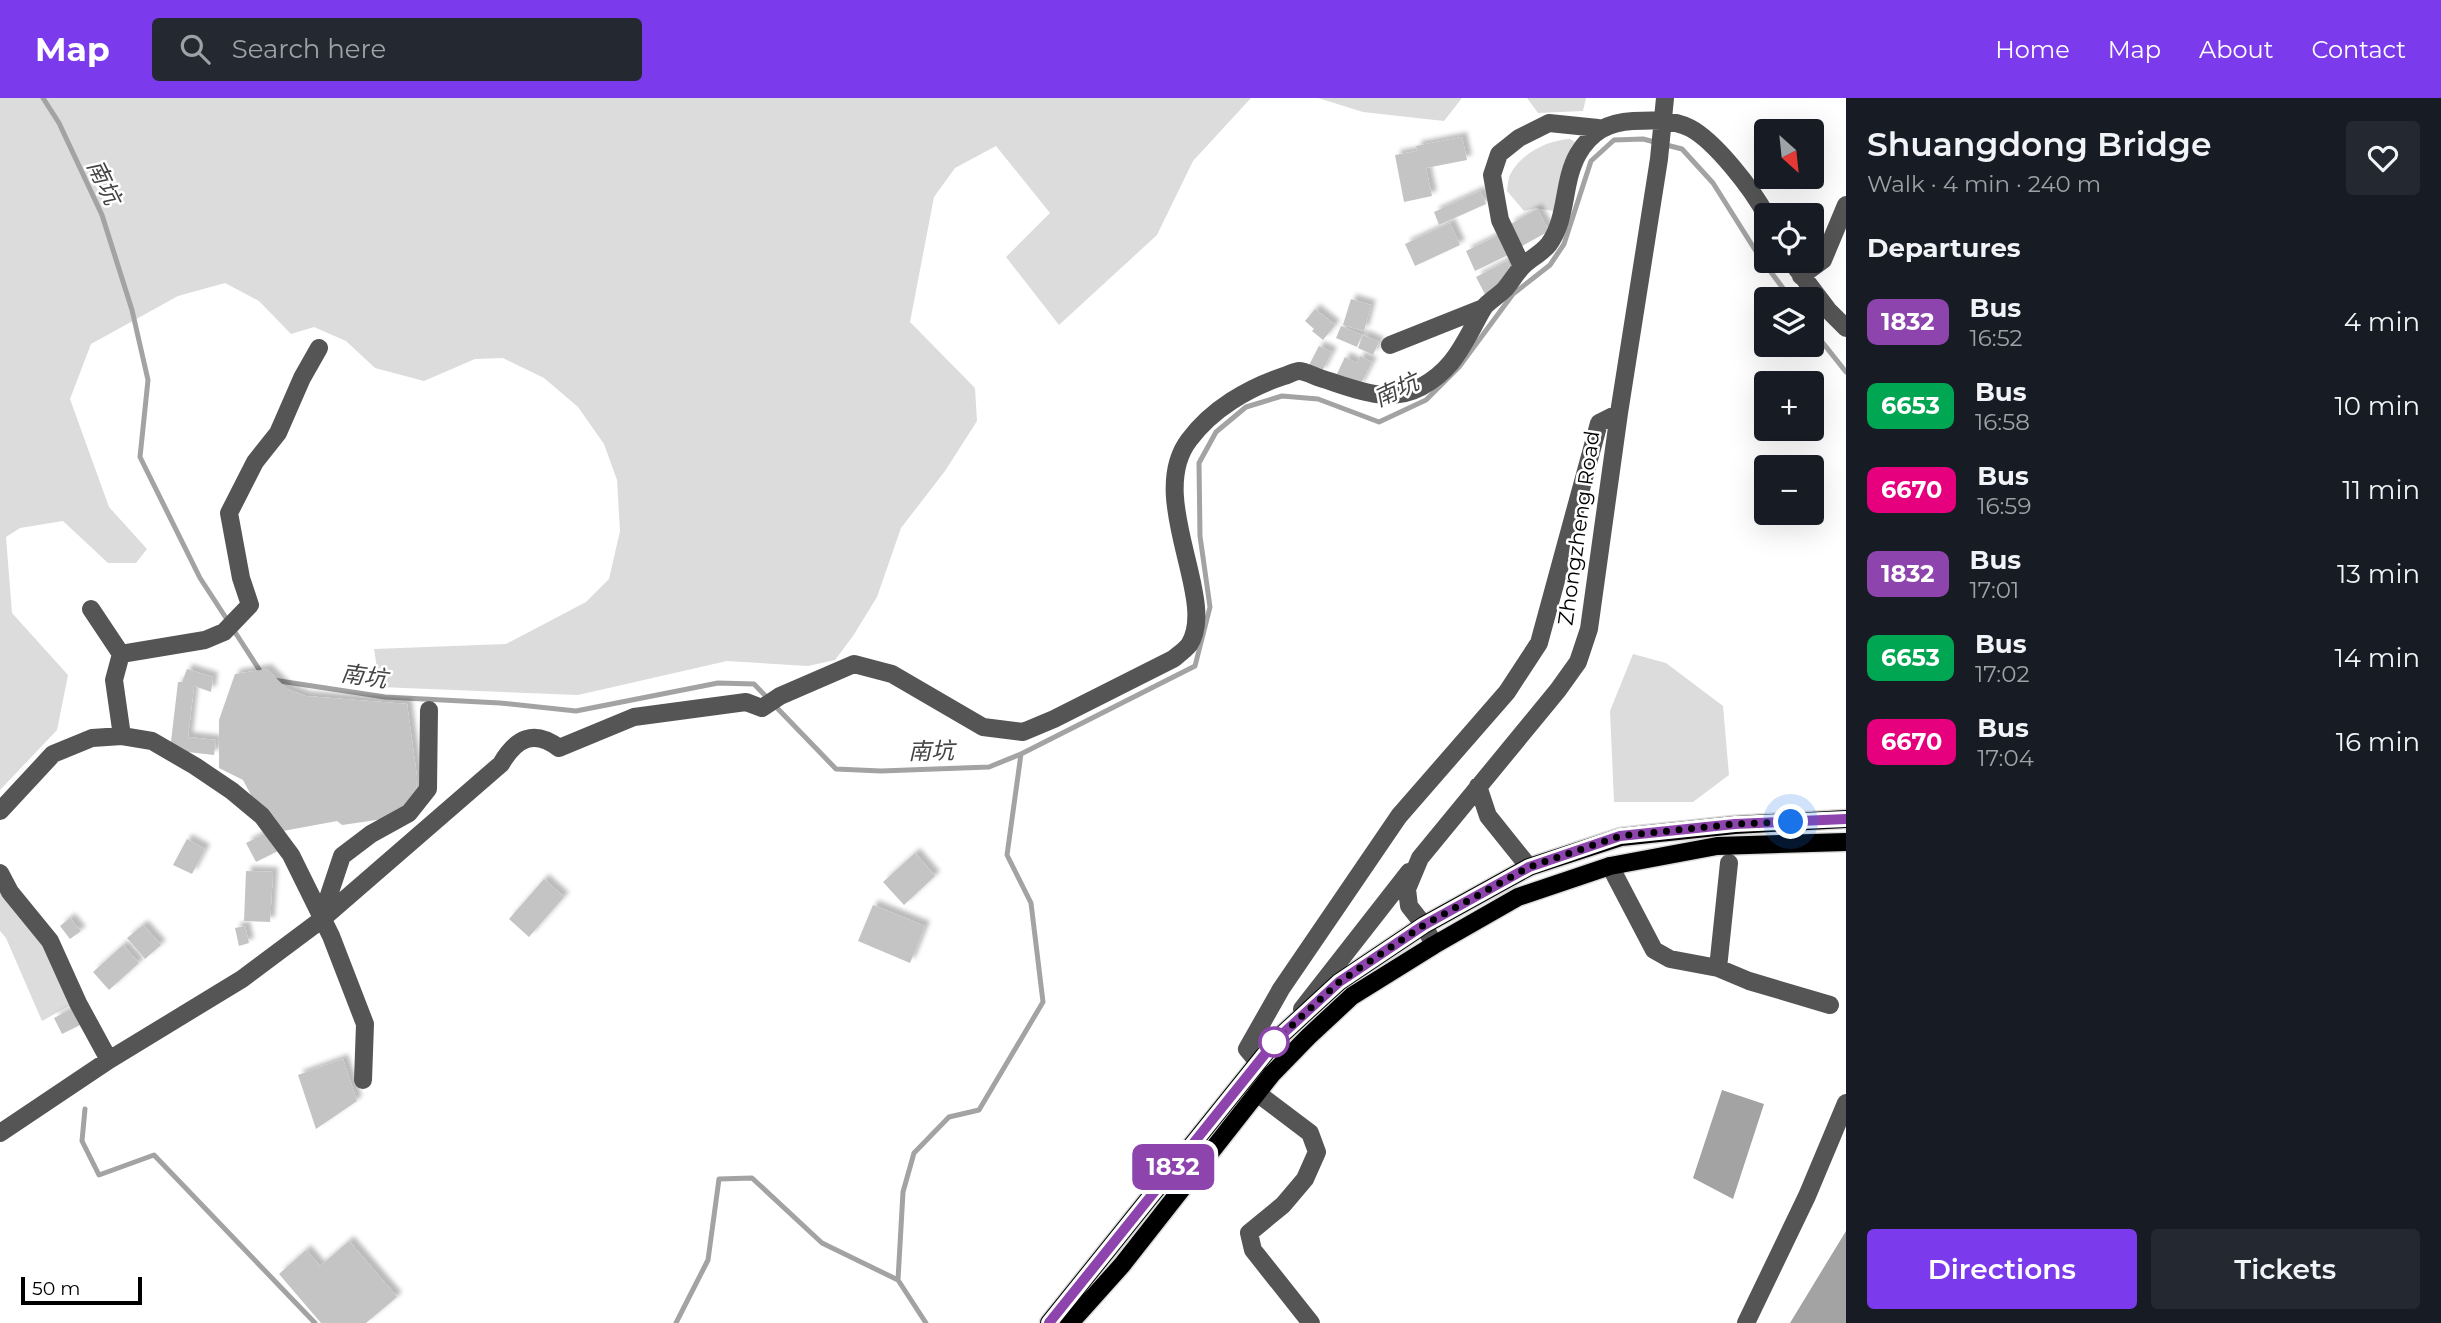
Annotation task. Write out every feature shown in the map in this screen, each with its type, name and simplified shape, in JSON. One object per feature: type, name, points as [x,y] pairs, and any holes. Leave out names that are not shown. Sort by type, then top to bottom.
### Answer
[{"type":"main road","points":[[1049,1323],[1256,1062],[1339,982],[1424,925],[1529,867],[1620,836],[1735,824],[1846,819]]},
{"type":"main road","points":[[1070,1323],[1122,1265],[1257,1093],[1308,1037],[1352,996],[1434,945],[1518,897],[1610,866],[1717,846],[1846,842]]},
{"type":"street","points":[[1663,127],[1665,98]]},
{"type":"street","points":[[1522,266],[1500,220],[1492,176],[1499,154],[1519,138],[1549,123],[1598,128],[1617,122],[1690,128],[1708,142],[1746,185],[1758,203]]},
{"type":"street","name":"Zhongzheng Road","points":[[1434,945],[1424,925],[1409,906],[1407,889],[1420,858],[1578,663],[1589,629],[1663,127]]},
{"type":"street","points":[[0,1133],[109,1060],[242,979],[321,920],[501,764],[510,748],[527,738],[546,738],[559,748],[634,717],[746,702],[762,708],[780,696],[855,664],[892,674],[983,727],[1023,732],[1173,659],[1189,644],[1196,622],[1195,597],[1177,524],[1176,507],[1175,470],[1188,441],[1211,417],[1240,395],[1299,371],[1373,395],[1393,396],[1418,389],[1441,375],[1456,360],[1483,308],[1504,289],[1522,266],[1548,246],[1559,227],[1567,182],[1578,154],[1598,128]]},
{"type":"street","points":[[1801,276],[1823,260],[1846,205]]},
{"type":"street","points":[[1799,273],[1846,328]]},
{"type":"street","points":[[1390,345],[1483,308]]},
{"type":"street","points":[[121,654],[205,640],[224,632],[250,605],[241,578],[229,513],[255,463],[278,433],[319,348]]},
{"type":"street","points":[[1256,1062],[1247,1049],[1280,989],[1329,915],[1399,816],[1507,692],[1539,643],[1599,423],[1619,413]]},
{"type":"street","points":[[91,609],[121,654],[114,680],[122,736]]},
{"type":"street","points":[[321,920],[342,856],[371,834],[409,813],[428,789],[429,710]]},
{"type":"street","points":[[0,811],[53,754],[92,738],[122,736],[152,741],[195,766],[262,816],[291,855],[331,936],[365,1024],[363,1080]]},
{"type":"street","points":[[1478,786],[1488,816],[1529,867]]},
{"type":"street","points":[[1284,1033],[1420,858]]},
{"type":"street","points":[[1718,968],[1729,863]]},
{"type":"street","points":[[1610,866],[1654,950],[1670,959],[1718,968],[1749,981],[1830,1005]]},
{"type":"street","points":[[0,873],[10,892],[50,941],[78,1003],[109,1060]]},
{"type":"street","points":[[1257,1093],[1311,1133],[1317,1152],[1305,1179],[1283,1205],[1249,1233],[1253,1250],[1311,1323]]},
{"type":"street","points":[[1746,1323],[1807,1196],[1846,1103]]},
{"type":"shaded area","points":[[0,98],[1251,98],[1193,161],[1157,235],[1059,325],[1006,257],[1050,213],[996,146],[955,168],[934,197],[910,322],[975,388],[977,421],[945,471],[901,528],[877,597],[853,636],[835,660],[808,666],[727,661],[578,695],[380,687],[374,649],[506,644],[586,602],[609,579],[620,531],[617,480],[604,444],[578,407],[544,378],[503,358],[475,359],[424,381],[375,368],[346,341],[314,327],[291,334],[259,301],[225,283],[178,296],[91,344],[70,399],[109,507],[147,549],[136,563],[108,563],[63,521],[20,528],[6,537],[12,613],[68,675],[57,730],[0,790]]},
{"type":"shaded area","points":[[1318,98],[1462,98],[1444,121],[1363,112]]},
{"type":"shaded area","points":[[1527,98],[1586,98],[1583,111],[1538,113]]},
{"type":"shaded area","points":[[1570,139],[1580,145],[1587,154],[1565,213],[1536,208],[1524,211],[1507,191],[1511,173],[1522,159],[1536,149]]},
{"type":"shaded area","points":[[1633,654],[1666,663],[1723,706],[1729,775],[1693,802],[1614,802],[1610,711]]},
{"type":"shaded area","points":[[0,884],[45,943],[69,1006],[42,1021],[6,938],[0,931]]},
{"type":"shaded area","points":[[1722,1090],[1764,1104],[1733,1199],[1693,1178]]},
{"type":"shaded area","points":[[1846,1231],[1846,1323],[1790,1323]]},
{"type":"building","points":[[1462,137],[1467,160],[1426,168],[1432,196],[1404,202],[1395,155],[1417,151],[1416,146]]},
{"type":"building","points":[[1480,191],[1486,204],[1439,225],[1434,212]]},
{"type":"building","points":[[1537,209],[1549,231],[1522,246],[1509,225]]},
{"type":"building","points":[[1450,223],[1460,245],[1415,266],[1405,244]]},
{"type":"building","points":[[1499,235],[1508,255],[1475,271],[1466,251]]},
{"type":"building","points":[[1507,261],[1513,273],[1487,298],[1476,277]]},
{"type":"building","points":[[1351,299],[1371,305],[1364,331],[1343,325]]},
{"type":"building","points":[[1315,309],[1335,325],[1323,340],[1305,321]]},
{"type":"building","points":[[1341,326],[1362,335],[1357,347],[1336,338]]},
{"type":"building","points":[[1363,335],[1379,342],[1373,355],[1358,348]]},
{"type":"building","points":[[1319,346],[1332,352],[1321,373],[1308,367]]},
{"type":"building","points":[[1360,356],[1372,362],[1359,387],[1336,376],[1345,357],[1357,363]]},
{"type":"building","points":[[187,669],[213,677],[211,692],[194,686],[188,737],[216,740],[214,755],[170,750],[178,682],[182,682]]},
{"type":"building","points":[[267,669],[287,689],[305,696],[407,704],[417,777],[416,796],[390,818],[342,825],[337,821],[283,831],[259,810],[243,780],[219,768],[219,720],[235,674]]},
{"type":"building","points":[[270,831],[280,850],[256,862],[246,843]]},
{"type":"building","points":[[187,839],[205,849],[192,874],[173,865]]},
{"type":"building","points":[[915,853],[935,876],[904,905],[883,882]]},
{"type":"building","points":[[246,871],[273,872],[270,922],[244,921]]},
{"type":"building","points":[[544,879],[564,897],[529,937],[509,919]]},
{"type":"building","points":[[873,905],[925,926],[910,963],[858,941]]},
{"type":"building","points":[[70,918],[81,931],[70,939],[60,926]]},
{"type":"building","points":[[143,925],[161,945],[145,959],[127,938]]},
{"type":"building","points":[[245,926],[249,943],[239,946],[235,928]]},
{"type":"building","points":[[123,945],[139,963],[109,990],[93,972]]},
{"type":"building","points":[[75,1007],[84,1023],[62,1034],[54,1018]]},
{"type":"building","points":[[343,1059],[357,1101],[316,1129],[298,1075]]},
{"type":"building","points":[[349,1241],[397,1297],[366,1323],[321,1323],[279,1274],[306,1250],[320,1266]]},
{"type":"waterway","name":"南坑","points":[[43,98],[59,123],[102,215],[132,310],[148,380],[140,457],[200,578],[228,621]]},
{"type":"waterway","name":"南坑","points":[[273,680],[385,697],[500,703],[576,711],[718,683],[754,684],[836,769],[881,771],[989,767],[1021,754],[1195,666],[1210,607],[1200,536],[1199,463],[1216,432],[1246,407],[1282,396],[1318,399],[1379,422],[1426,400],[1459,367],[1513,294],[1550,265],[1564,244],[1591,161],[1614,140],[1643,139],[1682,149],[1713,183],[1782,287]]},
{"type":"waterway","name":"南坑","points":[[1824,344],[1846,372]]},
{"type":"waterway","name":"南坑","points":[[233,629],[262,674]]},
{"type":"waterway","points":[[676,1323],[708,1260],[719,1179],[752,1178],[822,1243],[898,1280],[903,1192],[914,1153],[949,1117],[979,1110],[1043,1002],[1031,903],[1007,855],[1021,754]]},
{"type":"waterway","points":[[85,1109],[82,1141],[99,1175],[154,1155],[315,1323]]},
{"type":"waterway","points":[[898,1280],[926,1323]]},
{"type":"bus line","name":"1832","points":[[1049,1323],[1277,1039],[1339,982],[1424,925],[1529,867],[1620,836],[1735,824],[1846,819]]},
{"type":"route","points":[[1274,1042],[1339,982],[1424,925],[1529,867],[1620,836],[1735,824],[1791,822]]}]
